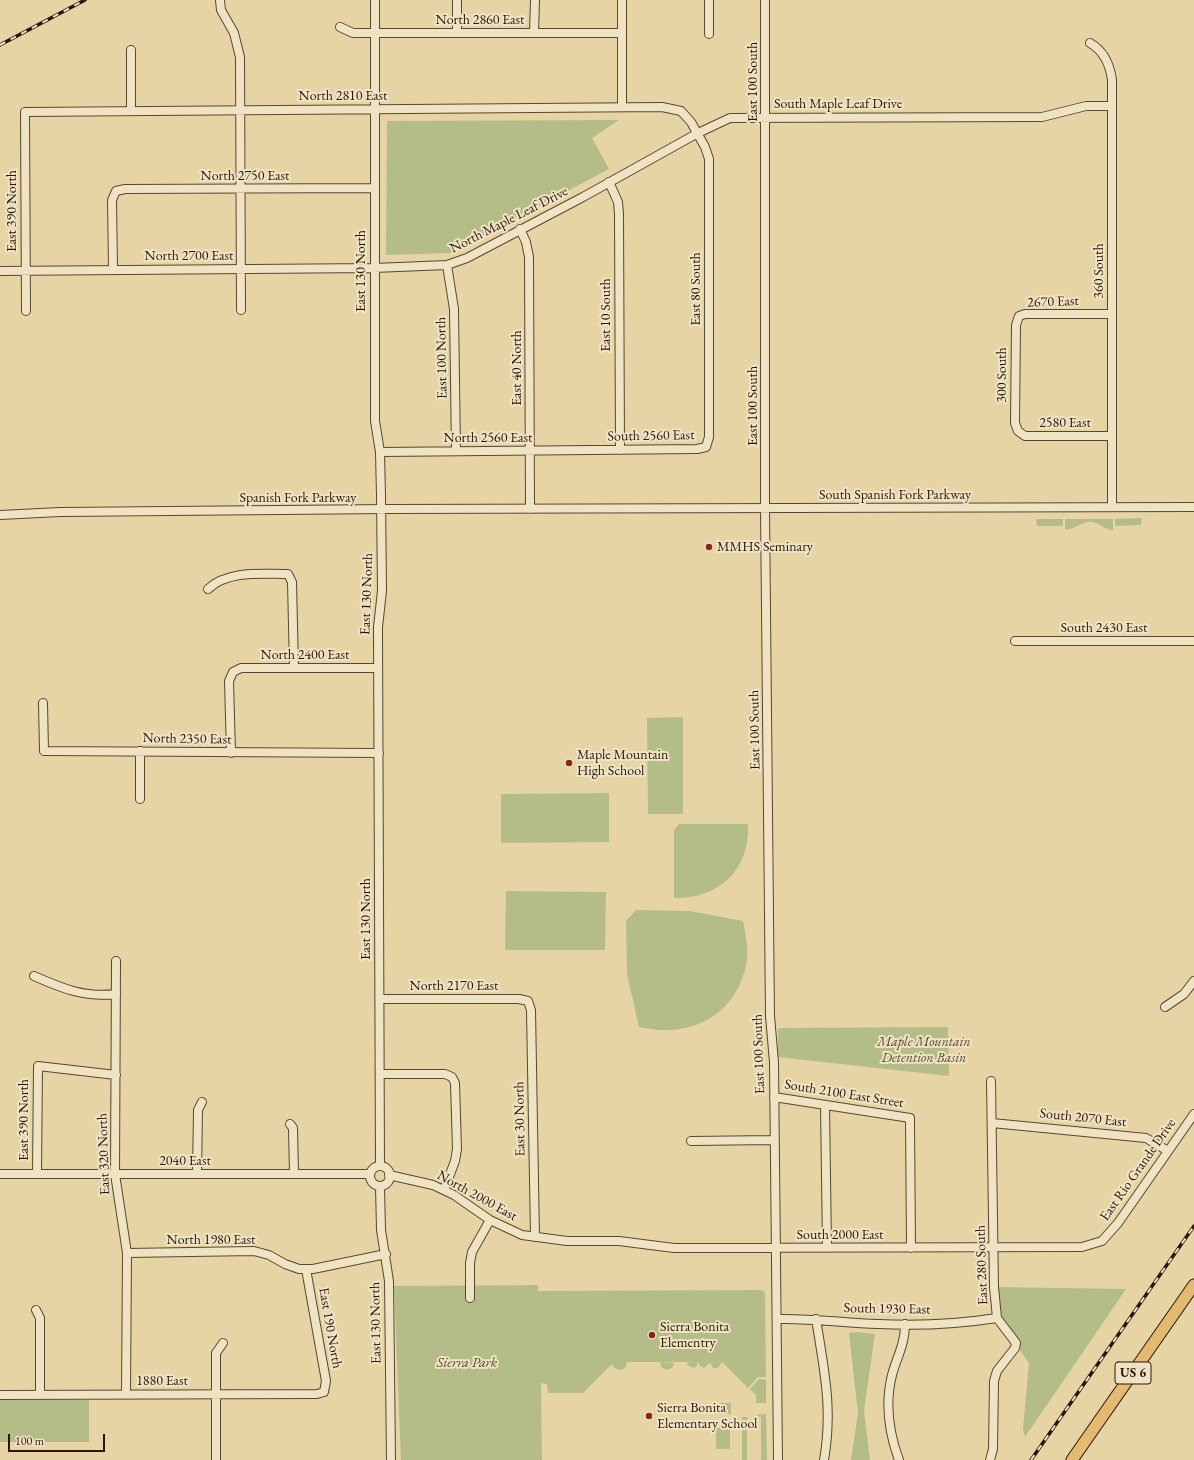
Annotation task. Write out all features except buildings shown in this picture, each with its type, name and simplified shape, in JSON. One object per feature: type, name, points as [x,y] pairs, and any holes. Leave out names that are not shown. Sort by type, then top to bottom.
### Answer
[{"type":"highway","name":"US 6","points":[[1072,1460],[1194,1285]]},
{"type":"street","points":[[220,0],[221,10],[238,44],[240,57],[241,310]]},
{"type":"street","name":"East 130 North","points":[[375,0],[375,421],[380,452],[382,591],[378,627],[380,1166]]},
{"type":"street","points":[[457,0],[457,33]]},
{"type":"street","points":[[534,33],[535,0]]},
{"type":"street","points":[[622,0],[622,107]]},
{"type":"street","points":[[709,0],[709,34]]},
{"type":"street","name":"East 100 South","points":[[765,0],[766,509],[770,1016],[774,1096],[774,1248],[777,1319],[778,1460]]},
{"type":"street","name":"North 2860 East","points":[[340,27],[353,33],[621,33]]},
{"type":"street","name":"360 South","points":[[1090,43],[1102,53],[1110,68],[1112,80],[1112,507]]},
{"type":"street","points":[[131,50],[131,110]]},
{"type":"street","name":"South Maple Leaf Drive","points":[[583,197],[698,132],[730,118],[1042,117],[1086,106],[1111,106]]},
{"type":"street","name":"North 2810 East","points":[[25,112],[374,108],[662,107]]},
{"type":"street","name":"East 80 South","points":[[662,107],[681,111],[698,132],[709,159],[709,437],[706,447]]},
{"type":"street","name":"East 390 North","points":[[25,112],[26,311]]},
{"type":"street","name":"East 10 South","points":[[609,182],[618,202],[619,214],[620,450]]},
{"type":"street","name":"North 2750 East","points":[[113,269],[112,200],[116,191],[125,188],[374,188]]},
{"type":"street","name":"North Maple Leaf Drive","points":[[374,268],[447,265],[467,258],[583,197]]},
{"type":"street","name":"East 40 North","points":[[520,229],[528,249],[529,257],[530,509]]},
{"type":"street","name":"East 100 North","points":[[447,265],[454,309],[456,451]]},
{"type":"street","name":"North 2700 East","points":[[2,269],[374,268]]},
{"type":"street","name":"2670 East","points":[[1020,316],[1028,314],[1112,314]]},
{"type":"street","name":"300 South","points":[[1020,316],[1016,325],[1015,423],[1020,433]]},
{"type":"street","name":"2580 East","points":[[1020,433],[1028,436],[1112,436]]},
{"type":"street","name":"South 2560 East","points":[[595,450],[698,449],[706,447]]},
{"type":"street","name":"North 2560 East","points":[[380,452],[595,450]]},
{"type":"street","name":"South Spanish Fork Parkway","points":[[597,510],[1194,507]]},
{"type":"street","name":"Spanish Fork Parkway","points":[[0,515],[60,512],[530,509],[597,510]]},
{"type":"street","points":[[208,588],[216,581],[248,574],[288,574],[292,582],[294,668]]},
{"type":"street","name":"South 2430 East","points":[[1015,641],[1194,641]]},
{"type":"street","name":"North 2400 East","points":[[231,752],[229,681],[233,672],[241,668],[378,668]]},
{"type":"street","name":"North 2350 East","points":[[43,703],[44,751],[140,751],[173,753],[378,752]]},
{"type":"street","points":[[140,751],[140,799]]},
{"type":"street","name":"East 320 North","points":[[116,961],[115,1174],[127,1253],[126,1394]]},
{"type":"street","points":[[34,976],[86,995],[116,994]]},
{"type":"street","points":[[1165,1006],[1184,994],[1194,981]]},
{"type":"street","name":"North 2170 East","points":[[380,999],[519,999],[528,1001]]},
{"type":"street","name":"East 30 North","points":[[528,1001],[531,1010],[535,1237]]},
{"type":"street","name":"East 390 North","points":[[37,1174],[38,1066],[116,1075]]},
{"type":"street","points":[[380,1074],[445,1074],[452,1077],[455,1083],[456,1149],[455,1161],[444,1190]]},
{"type":"street","name":"East 280 South","points":[[990,1460],[993,1449],[994,1381],[998,1371],[1016,1348],[1016,1343],[997,1318],[994,1287],[991,1081]]},
{"type":"street","name":"South 2100 East Street","points":[[774,1096],[825,1106],[910,1118],[911,1248]]},
{"type":"street","points":[[197,1174],[198,1110],[202,1102]]},
{"type":"street","points":[[825,1106],[827,1248]]},
{"type":"street","name":"East Rio Grande Drive","points":[[1102,1241],[1118,1223],[1194,1114]]},
{"type":"street","name":"South 2070 East","points":[[992,1123],[1146,1138],[1168,1151]]},
{"type":"street","points":[[290,1124],[293,1128],[294,1174]]},
{"type":"street","points":[[691,1140],[773,1140]]},
{"type":"street","points":[[380,1166],[388,1170],[389,1175],[388,1181],[380,1186],[372,1182],[370,1174],[372,1169],[380,1166]]},
{"type":"street","name":"2040 East","points":[[0,1174],[370,1174]]},
{"type":"street","name":"North 2000 East","points":[[389,1175],[419,1180],[444,1190],[454,1195],[490,1220],[522,1235],[577,1241]]},
{"type":"street","name":"East 130 North","points":[[380,1186],[381,1230],[386,1254],[389,1281],[391,1460]]},
{"type":"street","points":[[470,1298],[470,1263],[472,1252],[490,1220]]},
{"type":"street","name":"South 2000 East","points":[[577,1241],[619,1241],[674,1248],[911,1248],[1082,1247],[1102,1241]]},
{"type":"street","name":"North 1980 East","points":[[127,1253],[254,1251],[269,1255],[285,1264],[306,1269],[386,1254]]},
{"type":"street","name":"East 190 North","points":[[306,1269],[326,1381],[324,1392]]},
{"type":"street","points":[[36,1310],[40,1318],[40,1394]]},
{"type":"street","name":"South 1930 East","points":[[777,1319],[816,1319],[905,1324],[997,1318]]},
{"type":"street","points":[[816,1319],[825,1365],[828,1403],[824,1460]]},
{"type":"street","points":[[899,1460],[889,1421],[889,1397],[893,1374],[905,1337],[905,1324]]},
{"type":"street","points":[[216,1460],[216,1353],[223,1343]]},
{"type":"street","name":"1880 East","points":[[0,1395],[317,1394],[324,1392]]},
{"type":"green space","points":[[619,120],[592,138],[609,169],[451,253],[386,255],[387,121]]},
{"type":"green space","points":[[1142,518],[1141,525],[1115,526],[1115,519]]},
{"type":"green space","points":[[1036,519],[1063,519],[1063,526],[1037,526]]},
{"type":"green space","points":[[1065,519],[1113,519],[1113,530],[1107,529],[1092,522],[1088,522],[1065,530]]},
{"type":"green space","points":[[683,717],[683,814],[648,814],[647,718]]},
{"type":"green space","points":[[609,793],[609,842],[501,843],[501,794]]},
{"type":"green space","points":[[679,824],[748,824],[744,855],[729,879],[718,887],[705,893],[690,897],[674,898],[674,830]]},
{"type":"green space","points":[[506,891],[606,892],[605,950],[505,950]]},
{"type":"green space","points":[[636,910],[690,911],[743,921],[747,952],[745,970],[738,987],[729,1002],[718,1013],[690,1027],[673,1030],[656,1030],[639,1027],[627,974],[626,921]]},
{"type":"green space","name":"Maple Mountain Detention Basin","points":[[948,1027],[949,1076],[778,1057],[778,1028]]},
{"type":"green space","name":"Sierra Park","points":[[538,1285],[538,1291],[762,1290],[765,1293],[766,1377],[758,1377],[748,1388],[722,1362],[718,1368],[713,1368],[710,1363],[704,1368],[700,1366],[698,1362],[696,1367],[693,1368],[687,1365],[687,1363],[691,1362],[663,1362],[674,1363],[673,1367],[668,1370],[662,1368],[660,1362],[627,1362],[626,1367],[621,1370],[614,1368],[612,1364],[583,1393],[548,1393],[547,1384],[541,1383],[542,1460],[401,1460],[394,1286]]},
{"type":"green space","points":[[994,1287],[1126,1289],[1025,1437],[1023,1429],[1029,1363],[997,1318]]},
{"type":"green space","points":[[856,1332],[875,1334],[864,1411],[870,1460],[851,1460],[858,1413],[849,1333]]},
{"type":"green space","points":[[759,1379],[766,1380],[766,1403],[756,1403],[756,1395],[750,1389]]},
{"type":"green space","points":[[0,1400],[89,1400],[89,1442],[0,1442]]},
{"type":"green space","points":[[716,1403],[731,1403],[731,1414],[716,1414]]},
{"type":"green space","points":[[766,1414],[767,1460],[761,1460],[761,1417],[755,1415]]},
{"type":"green space","points":[[742,1417],[747,1417],[747,1460],[742,1460]]},
{"type":"green space","points":[[730,1427],[730,1449],[716,1449],[716,1428]]},
{"type":"railway","points":[[0,45],[85,0]]},
{"type":"railway","points":[[1031,1460],[1194,1226]]},
{"type":"place","name":"MMHS Seminary","points":[[709,547]]},
{"type":"place","name":"Maple Mountain High School","points":[[569,763]]},
{"type":"place","name":"Sierra Bonita Elementry","points":[[652,1335]]},
{"type":"place","name":"Sierra Bonita Elementary School","points":[[649,1416]]}]
